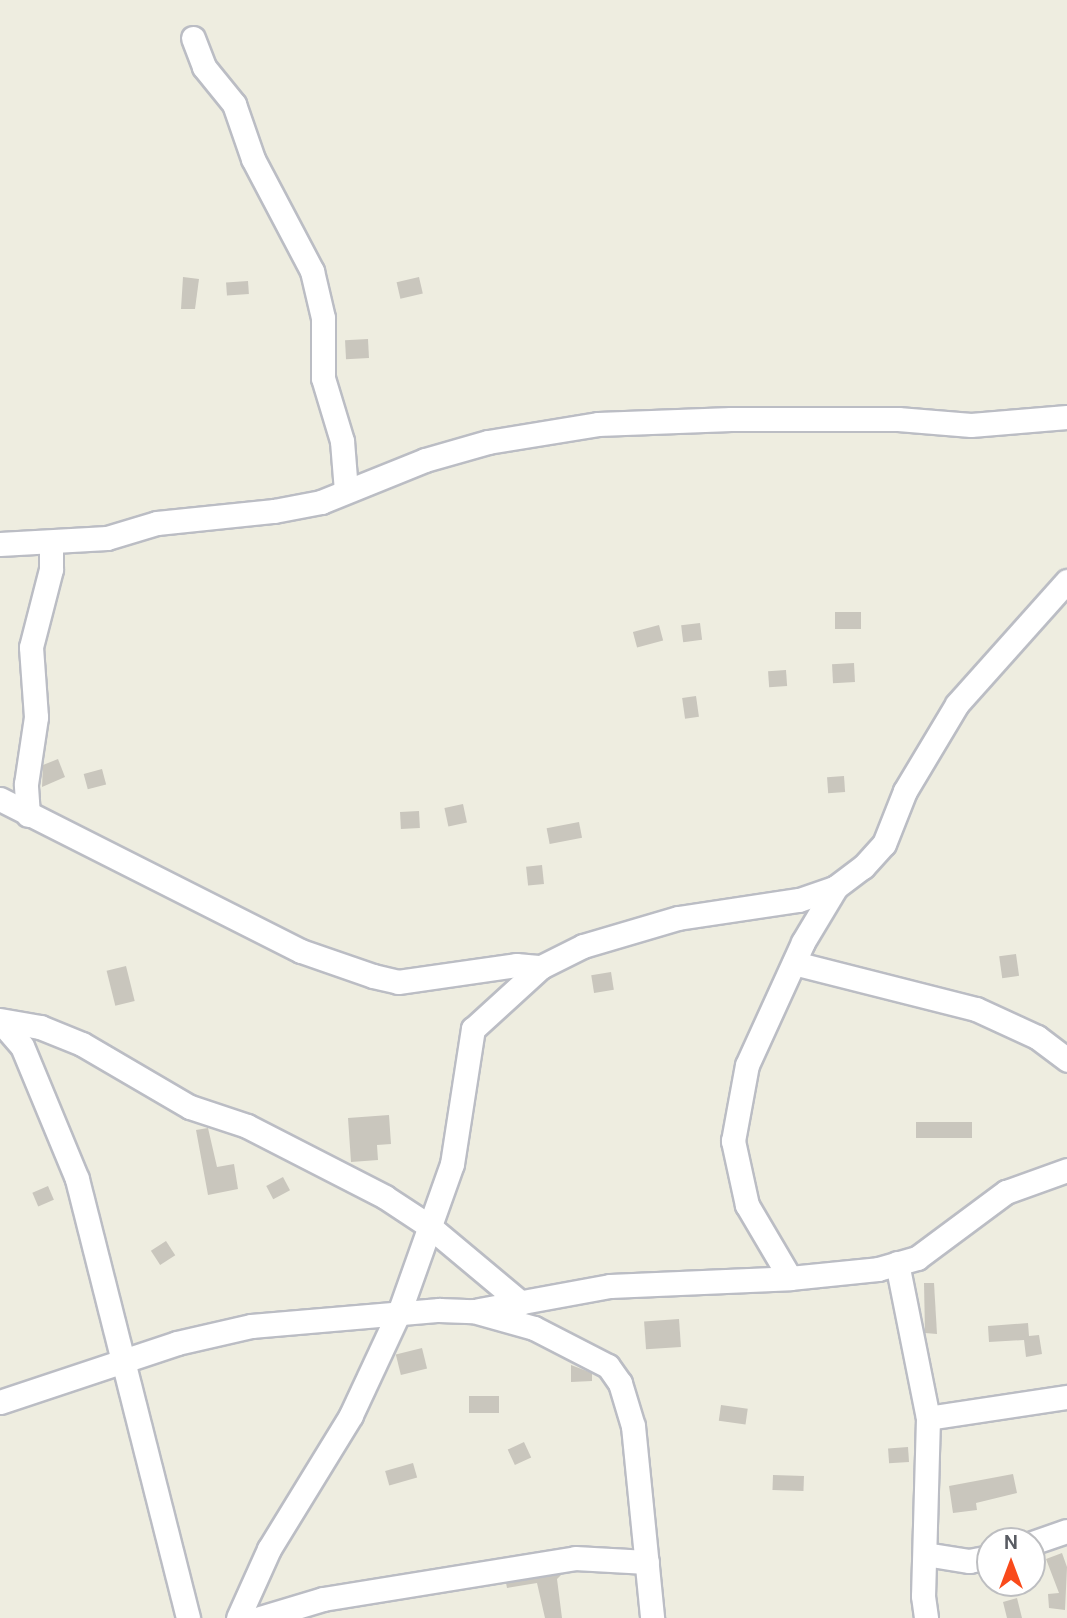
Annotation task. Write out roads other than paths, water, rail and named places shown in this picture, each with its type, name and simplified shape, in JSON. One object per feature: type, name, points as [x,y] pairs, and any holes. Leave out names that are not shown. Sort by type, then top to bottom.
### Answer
[{"type":"street","points":[[193,38],[204,67],[234,104],[253,159],[312,271],[323,318],[323,378],[342,441],[346,491]]},
{"type":"street","points":[[0,544],[107,538],[157,523],[274,511],[321,502],[425,460],[488,442],[598,424],[744,419],[971,425],[1067,417]]},
{"type":"street","points":[[28,815],[27,767],[36,717],[31,648],[51,569],[51,543]]},
{"type":"street","points":[[790,1278],[747,1205],[733,1141],[747,1065],[794,963],[836,887],[884,844],[905,790],[957,704],[1067,581]]},
{"type":"street","points":[[0,799],[301,951],[373,976],[398,982],[516,965],[541,967]]},
{"type":"street","points":[[238,1618],[269,1549],[351,1415],[400,1310],[452,1164],[470,1035],[503,997],[541,967],[628,930],[799,900],[836,887]]},
{"type":"street","points":[[794,963],[976,1009],[1037,1037],[1067,1060]]},
{"type":"street","points":[[0,1021],[40,1027],[82,1044],[190,1107],[247,1126],[385,1197],[429,1226],[522,1303]]},
{"type":"street","points":[[0,1021],[22,1046],[77,1179],[127,1362],[188,1618]]},
{"type":"street","points":[[0,1402],[127,1362],[177,1343],[251,1326],[400,1310],[473,1311],[610,1286],[790,1278],[897,1264],[917,1258],[951,1236],[1006,1192],[1067,1170]]},
{"type":"street","points":[[897,1264],[916,1339],[928,1418],[926,1618]]},
{"type":"street","points":[[473,1311],[534,1328],[608,1366],[621,1383],[633,1426],[652,1618]]},
{"type":"street","points":[[928,1418],[1067,1397]]},
{"type":"street","points":[[1046,1538],[1067,1531]]},
{"type":"street","points":[[925,1554],[976,1560]]},
{"type":"street","points":[[260,1618],[323,1599],[575,1558],[647,1562]]}]
